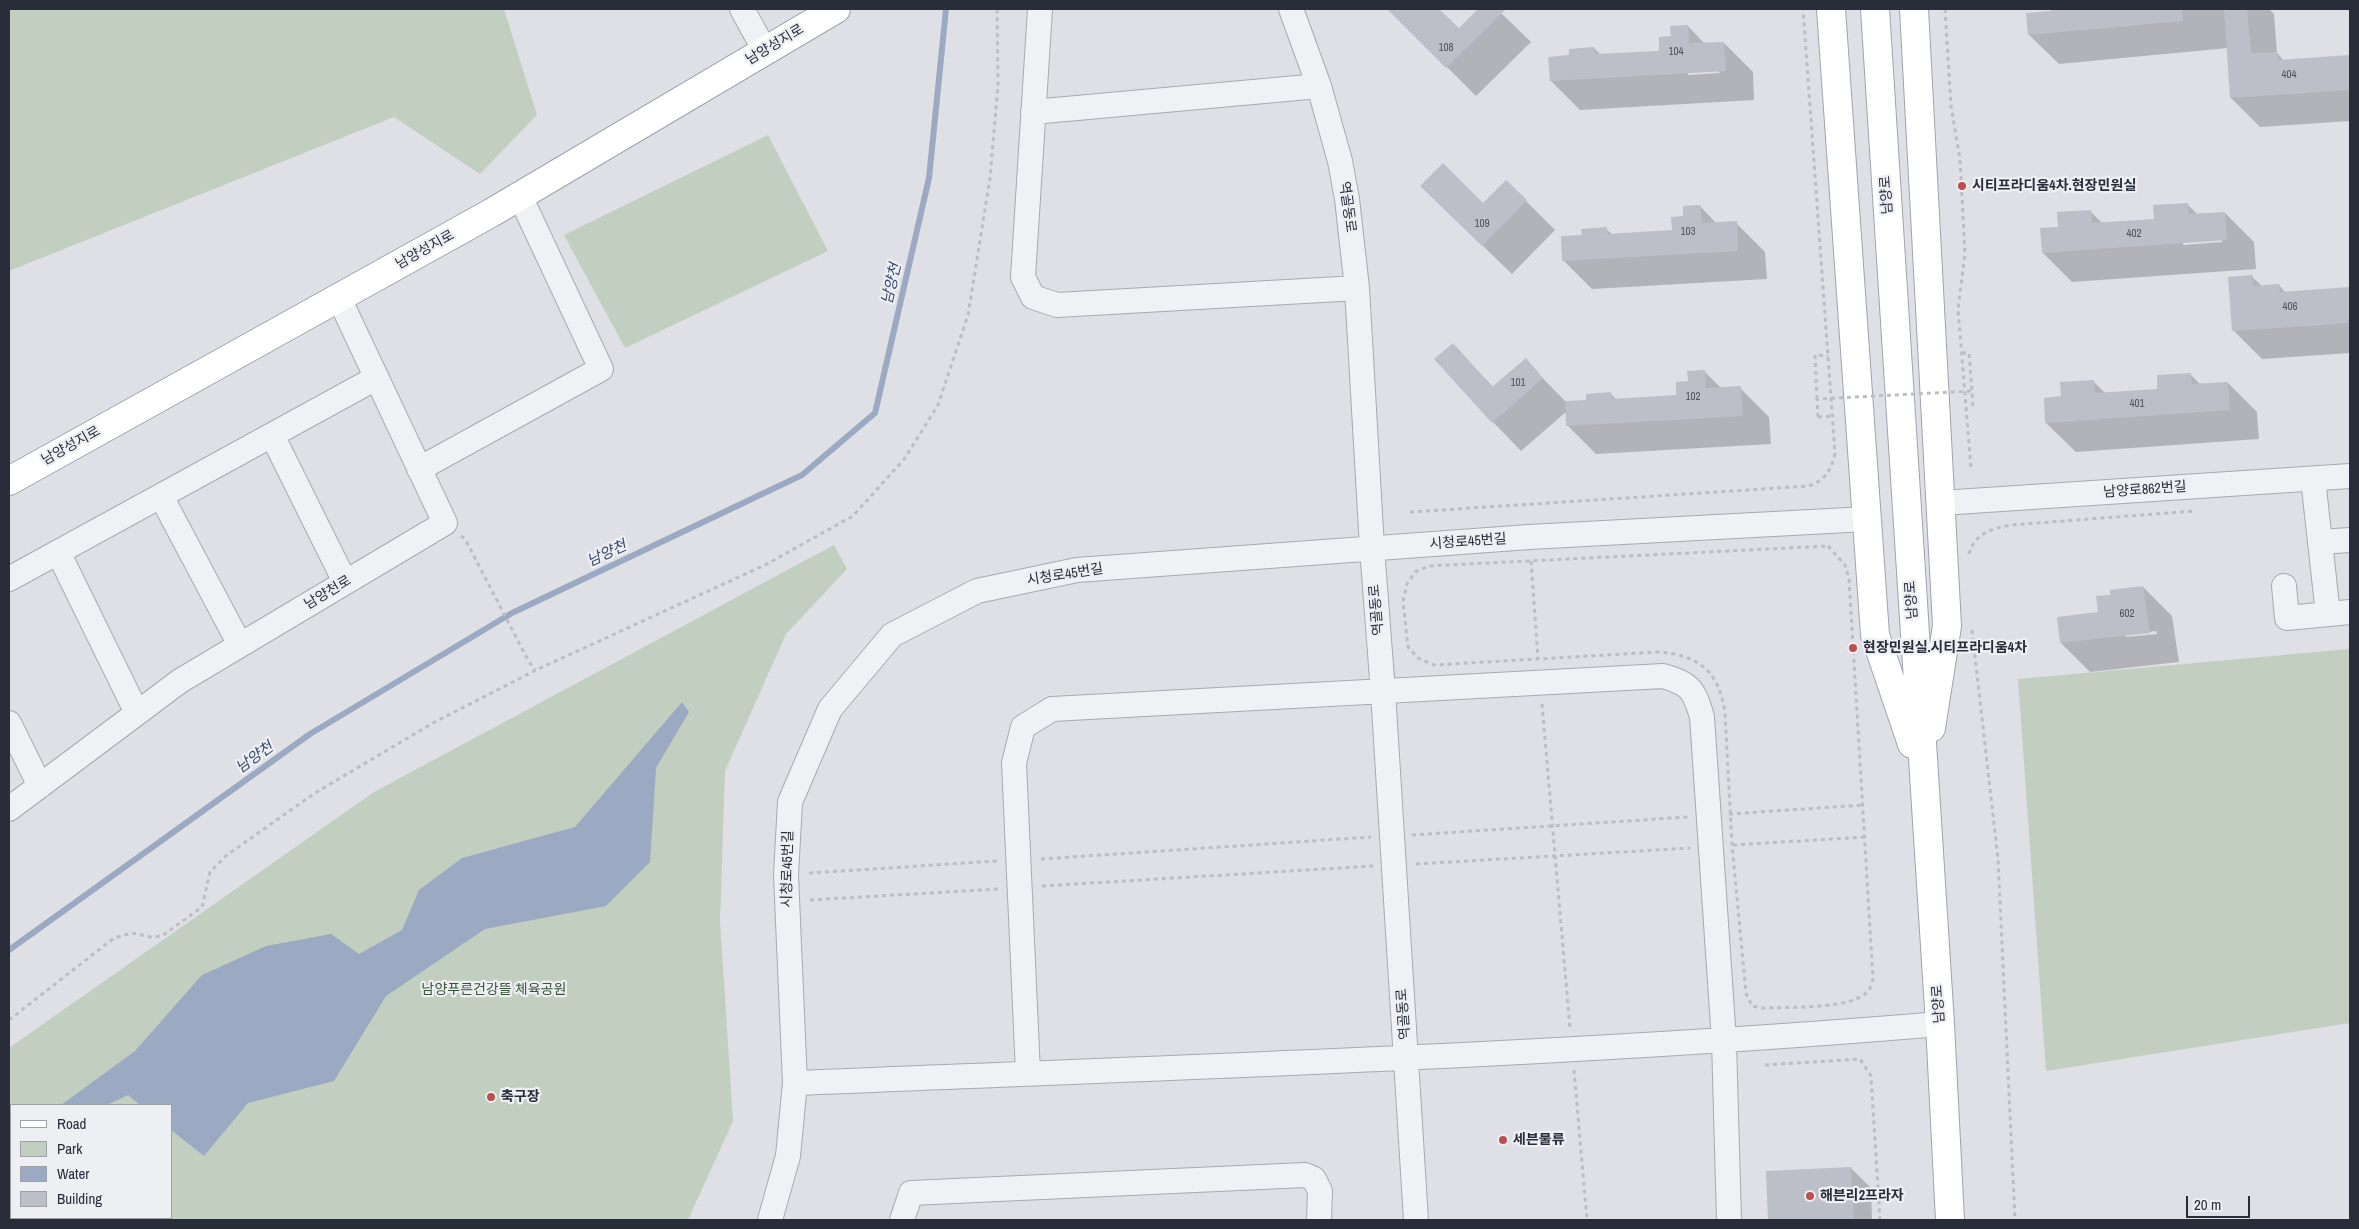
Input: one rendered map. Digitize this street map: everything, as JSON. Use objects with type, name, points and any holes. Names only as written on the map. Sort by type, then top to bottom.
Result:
[{"type":"main road","name":"남양성지로","points":[[9,481],[520,196],[836,9]]},
{"type":"main road","points":[[1831,9],[1874,635],[1923,778]]},
{"type":"main road","name":"남양로","points":[[1875,9],[1940,1024],[1950,1220]]},
{"type":"main road","points":[[1914,9],[1947,626],[1923,778]]},
{"type":"street","points":[[742,9],[765,50]]},
{"type":"street","points":[[1040,9],[1023,277],[1033,297],[1057,305],[1357,288]]},
{"type":"street","name":"역골동로","points":[[1291,9],[1319,86],[1340,161],[1357,288],[1416,1220]]},
{"type":"street","points":[[1034,112],[1319,86]]},
{"type":"street","points":[[419,469],[600,369],[520,196]]},
{"type":"street","name":"남양천로","points":[[9,809],[180,681],[444,523],[339,298]]},
{"type":"street","points":[[9,579],[376,378]]},
{"type":"street","points":[[272,435],[345,582]]},
{"type":"street","name":"남양로862번길","points":[[1941,503],[2350,476]]},
{"type":"street","points":[[2284,586],[2288,618],[2339,613],[2320,542],[2313,479]]},
{"type":"street","points":[[161,496],[240,645]]},
{"type":"street","name":"시청로45번길","points":[[770,1220],[788,1156],[795,1083],[786,875],[790,802],[830,709],[892,635],[977,591],[1077,570],[1530,537],[1867,519]]},
{"type":"street","points":[[2320,542],[2350,540]]},
{"type":"street","points":[[58,552],[137,714]]},
{"type":"street","points":[[1028,1073],[1014,763],[1023,727],[1052,708],[1663,676],[1684,682],[1697,701],[1702,717],[1724,1041],[1729,1220]]},
{"type":"street","points":[[9,723],[40,786]]},
{"type":"street","points":[[795,1083],[1572,1049],[1724,1041],[1940,1024]]},
{"type":"street","points":[[902,1220],[911,1193],[1305,1175],[1314,1179],[1320,1191],[1319,1220]]},
{"type":"path","points":[[9,1020],[114,938],[132,933],[151,937],[162,936],[202,907],[210,872],[227,855],[315,793],[433,723],[536,670],[765,565],[854,516],[905,458],[938,405],[968,315],[990,178],[998,85],[997,9]]},
{"type":"path","points":[[1410,512],[1809,486],[1821,481],[1831,468],[1835,454],[1802,9]]},
{"type":"path","points":[[1945,9],[1951,106],[1960,159],[1965,254],[1958,309],[1971,468]]},
{"type":"path","points":[[1962,353],[1969,353],[1972,391],[1973,408],[1966,409]]},
{"type":"path","points":[[1828,356],[1815,356],[1818,417],[1832,416]]},
{"type":"path","points":[[1818,399],[1972,391]]},
{"type":"path","points":[[1968,558],[1976,540],[1987,530],[2011,525],[2195,511]]},
{"type":"path","points":[[465,538],[528,660],[536,670]]},
{"type":"path","points":[[1531,561],[1587,1220]]},
{"type":"path","points":[[1972,621],[1998,859],[2014,1220]]},
{"type":"path","points":[[786,875],[1863,805]]},
{"type":"path","points":[[787,902],[1865,838]]},
{"type":"path","points":[[1765,1065],[1860,1059],[1871,1076],[1880,1220]]},
{"type":"green space","points":[[9,9],[504,9],[537,115],[480,174],[394,117],[9,271]]},
{"type":"green space","points":[[768,135],[828,251],[625,348],[564,235]]},
{"type":"green space","name":"남양푸른건강뜰 체육공원","points":[[834,545],[847,569],[786,634],[725,771],[720,921],[733,1121],[688,1220],[16,1220],[172,1219],[172,1104],[10,1104],[10,1208],[9,1048],[374,792]]},
{"type":"green space","points":[[2350,649],[2350,1023],[2046,1071],[2018,679]]},
{"type":"water","points":[[682,702],[689,712],[656,768],[650,862],[606,906],[485,929],[386,996],[334,1081],[248,1103],[204,1156],[172,1131],[172,1104],[139,1104],[128,1095],[109,1104],[62,1104],[135,1051],[202,975],[266,946],[331,934],[359,954],[402,930],[419,890],[462,858],[575,827]]},
{"type":"building","points":[[1387,9],[1439,9],[1459,28],[1478,9],[1506,9],[1446,68]]},
{"type":"building","points":[[2051,9],[2182,9],[2183,21],[2028,35],[2026,13],[2051,11]]},
{"type":"building","points":[[2224,9],[2247,9],[2251,53],[2277,52],[2278,60],[2350,55],[2350,90],[2230,98]]},
{"type":"building","points":[[1688,25],[1689,43],[1724,42],[1726,71],[1550,81],[1548,57],[1569,55],[1569,49],[1594,47],[1595,54],[1659,51],[1659,37],[1671,36],[1670,26]]},
{"type":"building","points":[[1443,163],[1483,203],[1506,180],[1527,200],[1482,246],[1420,186]]},
{"type":"building","points":[[2188,203],[2189,214],[2225,212],[2227,240],[2042,253],[2040,228],[2058,227],[2057,212],[2091,210],[2092,223],[2154,219],[2153,205]]},
{"type":"building","points":[[1700,205],[1702,223],[1737,221],[1738,251],[1562,261],[1561,236],[1582,235],[1581,229],[1607,227],[1607,234],[1672,230],[1671,217],[1683,216],[1683,206]]},
{"type":"building","points":[[2253,275],[2253,286],[2279,284],[2280,292],[2350,287],[2350,323],[2232,331],[2228,277]]},
{"type":"building","points":[[1453,343],[1492,387],[1526,358],[1543,378],[1492,423],[1434,359]]},
{"type":"building","points":[[1705,370],[1706,388],[1741,386],[1743,416],[1566,426],[1565,401],[1586,400],[1586,394],[1611,392],[1612,399],[1676,395],[1676,382],[1688,381],[1687,371]]},
{"type":"building","points":[[2191,373],[2192,384],[2228,382],[2230,410],[2045,423],[2044,398],[2061,396],[2060,382],[2094,380],[2095,393],[2157,389],[2157,375]]},
{"type":"building","points":[[2143,586],[2150,633],[2060,643],[2057,617],[2098,612],[2096,596],[2110,595],[2110,590]]},
{"type":"building","name":"해븐리2프라자","points":[[1851,1167],[1854,1220],[1768,1220],[1766,1171]]},
{"type":"waterway","name":"남양천","points":[[9,950],[310,734],[512,613],[802,475],[875,413],[929,178],[946,9]]},
{"type":"place","name":"시티프라디움4차.현장민원실","points":[[1962,186]]},
{"type":"place","name":"현장민원실.시티프라디움4차","points":[[1853,648]]},
{"type":"place","name":"축구장","points":[[491,1097]]},
{"type":"place","name":"세븐물류","points":[[1503,1140]]},
{"type":"place","name":"해븐리2프라자","points":[[1810,1196]]}]
